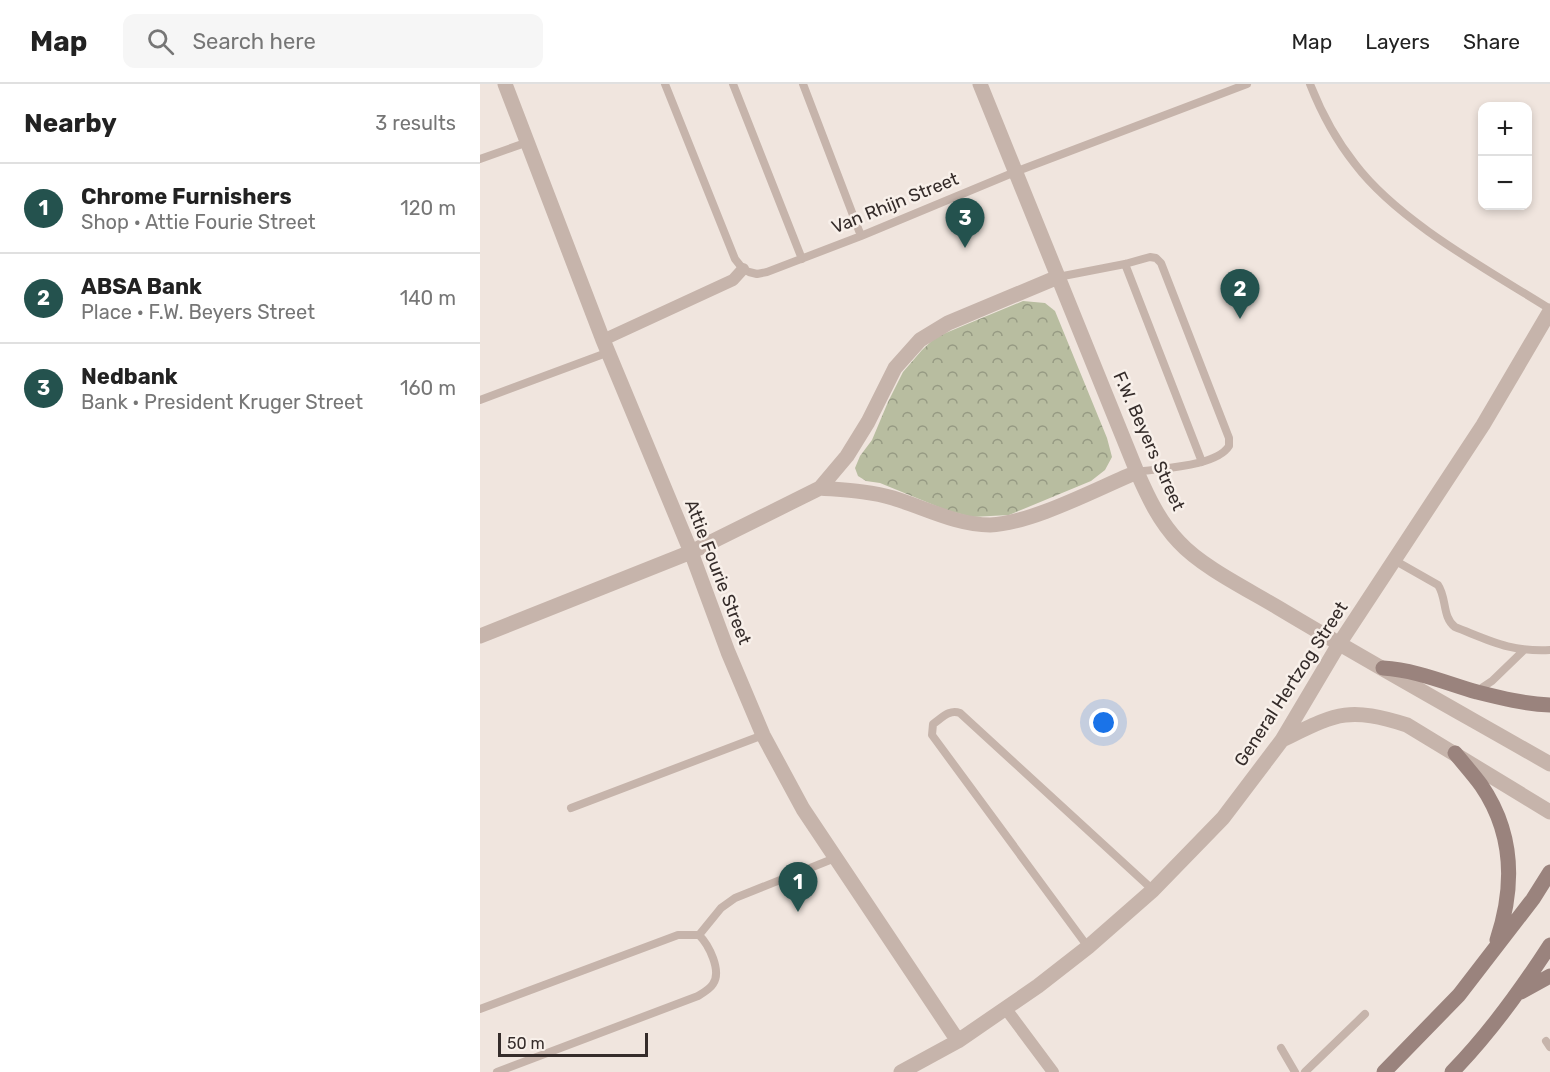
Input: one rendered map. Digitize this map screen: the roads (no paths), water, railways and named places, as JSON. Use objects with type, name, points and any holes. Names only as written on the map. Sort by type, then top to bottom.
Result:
[{"type":"main road","points":[[1383,668],[1403,669],[1477,692],[1529,704],[1550,705]]},
{"type":"main road","points":[[1455,753],[1481,785],[1491,803],[1502,828],[1509,855],[1508,891],[1504,919],[1493,951]]},
{"type":"main road","points":[[1384,1072],[1459,995],[1550,872]]},
{"type":"main road","points":[[1452,1072],[1471,1053],[1519,993],[1550,945]]},
{"type":"main road","points":[[1519,993],[1550,976]]},
{"type":"street","name":"Attie Fourie Street","points":[[505,84],[606,346],[763,735],[803,809],[958,1041]]},
{"type":"street","name":"F.W. Beyers Street","points":[[980,84],[1137,472],[1162,522],[1180,543],[1204,562],[1339,644],[1550,764]]},
{"type":"street","points":[[606,346],[734,280],[743,269]]},
{"type":"street","points":[[480,636],[691,552],[820,488],[847,456],[868,422],[895,368],[920,340],[948,323],[1058,277]]},
{"type":"street","name":"General Hertzog Street","points":[[901,1072],[958,1041],[1006,1009],[1088,947],[1153,890],[1223,818],[1282,740],[1339,644],[1483,425],[1550,310]]},
{"type":"street","points":[[820,488],[891,498],[937,514],[970,523],[990,525],[1034,516],[1137,472]]},
{"type":"street","points":[[1282,740],[1319,721],[1341,714],[1380,716],[1407,725],[1550,812]]},
{"type":"street","points":[[1006,1009],[1053,1072]]},
{"type":"lane","points":[[665,84],[735,259],[743,269]]},
{"type":"lane","points":[[733,84],[802,259]]},
{"type":"lane","points":[[803,84],[861,236]]},
{"type":"lane","name":"Van Rhijn Street","points":[[743,269],[757,274],[802,259],[1015,172],[1247,84]]},
{"type":"lane","points":[[1310,84],[1326,120],[1349,156],[1381,192],[1446,243],[1550,310]]},
{"type":"lane","points":[[480,159],[528,142]]},
{"type":"lane","points":[[1058,277],[1125,264],[1150,256],[1161,263],[1228,438],[1229,446],[1220,456],[1202,462],[1137,472]]},
{"type":"lane","points":[[1125,264],[1202,462]]},
{"type":"lane","points":[[480,400],[606,346]]},
{"type":"lane","points":[[1394,560],[1438,585],[1442,591],[1450,623],[1455,627],[1507,648],[1523,651],[1550,650]]},
{"type":"lane","points":[[1477,692],[1523,651]]},
{"type":"lane","points":[[1088,947],[932,735],[933,724],[954,711],[960,713],[1153,890]]},
{"type":"lane","points":[[571,808],[763,735]]},
{"type":"lane","points":[[699,935],[721,908],[735,898],[835,858]]},
{"type":"lane","points":[[480,1009],[678,934],[699,935],[711,952],[716,977],[713,985],[698,996],[497,1072]]},
{"type":"lane","points":[[1305,1072],[1365,1014]]},
{"type":"lane","points":[[1281,1048],[1295,1072]]},
{"type":"place","name":"Nedbank","points":[[965,248]]},
{"type":"place","name":"ABSA Bank","points":[[1240,319]]},
{"type":"place","name":"Chrome Furnishers","points":[[798,912]]}]
